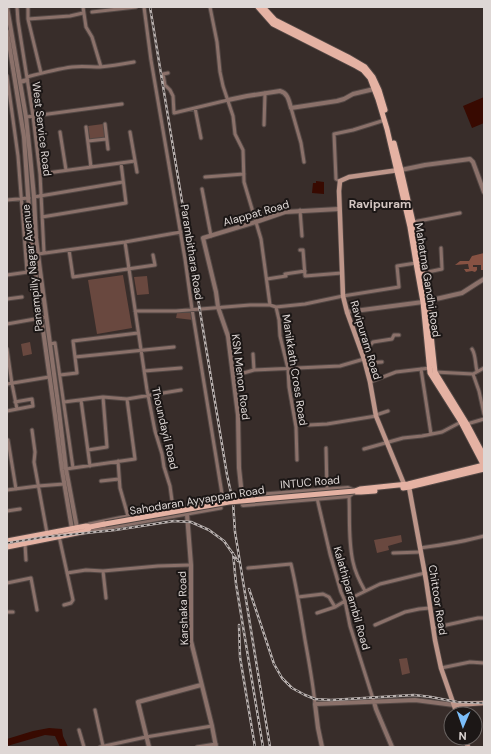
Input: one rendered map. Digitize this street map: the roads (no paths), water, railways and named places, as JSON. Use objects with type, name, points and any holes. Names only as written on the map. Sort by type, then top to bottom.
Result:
[{"type":"main road","name":"Mahatma Gandhi Road","points":[[258,7],[274,24],[364,69],[370,78],[385,120],[413,222],[423,273],[430,373],[461,422],[484,466]]},
{"type":"main road","name":"Mahatma Gandhi Road","points":[[263,7],[275,20],[348,57],[373,77],[379,90],[399,170],[416,263],[425,301],[435,372],[467,424],[484,456]]},
{"type":"main road","points":[[340,181],[349,177],[399,170]]},
{"type":"main road","name":"Ravipuram Road","points":[[340,181],[343,296],[347,312],[365,361],[376,415],[386,442],[406,486]]},
{"type":"main road","name":"Sahodaran Ayyappan Road","points":[[7,541],[47,533],[88,528],[229,502],[361,492],[406,486],[484,466]]},
{"type":"main road","name":"Chittoor Road","points":[[406,486],[425,573],[433,628],[441,668],[454,705]]},
{"type":"main road","name":"Sahodaran Ayyappan Road","points":[[7,547],[59,536],[73,530],[88,528]]},
{"type":"main road","points":[[27,537],[27,543]]},
{"type":"main road","points":[[454,705],[484,703]]},
{"type":"street","name":"Panampilly Nagar Avenue","points":[[7,7],[8,30],[24,137],[31,238],[36,254]]},
{"type":"street","name":"West Service Road","points":[[17,7],[40,174],[44,253]]},
{"type":"street","points":[[28,7],[28,19],[42,73]]},
{"type":"street","points":[[83,7],[86,27],[92,37],[101,67]]},
{"type":"street","points":[[92,12],[136,7]]},
{"type":"street","name":"Parambithara Road","points":[[144,7],[152,67],[185,259],[223,500],[219,501]]},
{"type":"street","points":[[210,7],[217,42],[223,86],[233,116],[235,134],[243,150],[244,182],[261,239],[270,305]]},
{"type":"street","points":[[28,19],[70,16],[83,13]]},
{"type":"street","name":"Panampilly Nagar Avenue","points":[[8,30],[20,82],[26,117],[34,197],[36,254],[52,376],[58,403],[64,469]]},
{"type":"street","points":[[20,82],[42,73],[72,67],[115,66],[134,62]]},
{"type":"street","points":[[168,73],[163,74],[165,85],[173,96],[174,114],[246,96],[280,91],[284,92],[287,95],[292,108],[304,162]]},
{"type":"street","points":[[7,76],[18,156],[28,272]]},
{"type":"street","points":[[292,108],[337,101],[353,94],[374,89]]},
{"type":"street","points":[[264,125],[265,93]]},
{"type":"street","points":[[26,117],[122,104]]},
{"type":"street","points":[[195,108],[201,138]]},
{"type":"street","points":[[340,181],[336,179],[334,134],[385,120]]},
{"type":"street","points":[[104,124],[108,150]]},
{"type":"street","points":[[86,127],[91,167]]},
{"type":"street","points":[[60,132],[66,170]]},
{"type":"street","points":[[130,132],[138,172]]},
{"type":"street","points":[[88,142],[106,139]]},
{"type":"street","points":[[399,170],[470,159],[473,162],[484,192]]},
{"type":"street","points":[[40,174],[135,161]]},
{"type":"street","points":[[42,217],[126,203],[121,163]]},
{"type":"street","points":[[205,177],[244,174]]},
{"type":"street","points":[[7,200],[29,198],[124,182]]},
{"type":"street","points":[[202,189],[211,236]]},
{"type":"street","name":"Alappat Road","points":[[202,238],[285,212],[340,209]]},
{"type":"street","points":[[300,210],[302,236]]},
{"type":"street","points":[[413,222],[460,213]]},
{"type":"street","points":[[36,254],[125,242],[180,232]]},
{"type":"street","name":"KSN Menon Road","points":[[202,238],[216,292],[218,307],[228,336],[238,415],[239,468],[243,505],[317,498]]},
{"type":"street","name":"Thoundayil Road","points":[[125,242],[148,395],[155,432],[170,486],[173,508]]},
{"type":"street","points":[[423,273],[442,269],[442,248]]},
{"type":"street","points":[[69,250],[73,277],[154,265],[153,255]]},
{"type":"street","points":[[302,250],[305,276],[342,273]]},
{"type":"street","points":[[135,311],[176,311],[250,305],[270,305],[276,307],[305,304],[399,287],[397,266],[416,263]]},
{"type":"street","points":[[7,275],[38,271]]},
{"type":"street","points":[[267,280],[286,276],[285,274],[304,271]]},
{"type":"street","points":[[347,312],[425,301],[462,293],[484,279]]},
{"type":"street","points":[[7,299],[22,297]]},
{"type":"street","name":"Manikkath Cross Road","points":[[276,307],[280,336],[288,369],[296,428],[297,460]]},
{"type":"street","name":"Panampilly Nagar Avenue","points":[[44,317],[50,344],[53,404],[73,530]]},
{"type":"street","points":[[7,324],[44,317]]},
{"type":"street","points":[[7,384],[77,373],[73,341],[138,333]]},
{"type":"street","points":[[360,350],[368,348],[373,342],[392,338],[394,335],[399,335]]},
{"type":"street","points":[[50,344],[55,343],[73,468]]},
{"type":"street","points":[[75,357],[174,347]]},
{"type":"street","points":[[7,349],[17,409]]},
{"type":"street","points":[[472,349],[474,351],[475,364],[478,371]]},
{"type":"street","points":[[253,354],[254,370]]},
{"type":"street","points":[[233,376],[254,370],[340,366],[365,361],[382,362]]},
{"type":"street","points":[[144,371],[181,368]]},
{"type":"street","points":[[370,382],[396,372],[430,368]]},
{"type":"street","points":[[435,372],[473,374],[484,368]]},
{"type":"street","points":[[421,369],[431,434]]},
{"type":"street","points":[[473,374],[479,391],[484,414]]},
{"type":"street","points":[[53,404],[103,397],[127,399],[181,390]]},
{"type":"street","points":[[88,450],[107,447],[103,397]]},
{"type":"street","points":[[7,411],[34,406],[32,399],[15,402]]},
{"type":"street","points":[[64,469],[135,459],[127,399]]},
{"type":"street","points":[[81,400],[90,466]]},
{"type":"street","points":[[309,425],[327,424],[376,415],[388,411]]},
{"type":"street","points":[[467,424],[484,419]]},
{"type":"street","points":[[364,449],[403,438],[442,432],[461,422]]},
{"type":"street","points":[[32,430],[35,452],[34,462],[47,533]]},
{"type":"street","points":[[7,440],[16,489]]},
{"type":"street","points":[[326,448],[327,490]]},
{"type":"street","points":[[118,462],[120,488],[128,516]]},
{"type":"street","points":[[7,465],[12,464]]},
{"type":"street","points":[[101,481],[119,479]]},
{"type":"street","points":[[7,490],[66,484]]},
{"type":"street","name":"INTUC Road","points":[[243,496],[348,488],[354,492]]},
{"type":"street","points":[[317,498],[349,496],[354,492]]},
{"type":"street","points":[[349,496],[350,539],[353,562],[365,591]]},
{"type":"street","name":"Kalathiparambil Road","points":[[317,498],[330,554],[345,601],[354,639],[374,702]]},
{"type":"street","points":[[219,501],[221,508],[92,531],[88,528],[89,524],[173,508],[219,501]]},
{"type":"street","points":[[7,511],[20,509]]},
{"type":"street","name":"Karshaka Road","points":[[188,514],[191,564],[191,641],[216,745]]},
{"type":"street","points":[[59,536],[73,600],[71,603],[64,605]]},
{"type":"street","points":[[393,553],[420,550],[484,536]]},
{"type":"street","points":[[26,560],[27,543]]},
{"type":"street","points":[[67,574],[86,570],[103,571],[191,564]]},
{"type":"street","points":[[248,568],[291,564],[313,679],[318,728],[322,747]]},
{"type":"street","points":[[103,571],[106,598]]},
{"type":"street","points":[[317,613],[335,607],[380,584],[425,573]]},
{"type":"street","points":[[7,583],[31,578],[37,610]]},
{"type":"street","points":[[298,597],[323,594],[329,597],[335,607]]},
{"type":"street","points":[[375,625],[405,612],[430,608]]},
{"type":"street","points":[[7,612],[13,612]]},
{"type":"street","points":[[433,628],[484,618]]},
{"type":"street","points":[[441,668],[470,662],[484,662]]},
{"type":"street","points":[[149,747],[138,702],[201,685]]},
{"type":"street","points":[[315,704],[415,700],[454,705]]},
{"type":"street","points":[[374,702],[392,747]]},
{"type":"street","points":[[95,710],[102,747],[146,737],[212,726]]},
{"type":"street","points":[[78,730],[84,747]]},
{"type":"street","points":[[197,747],[216,745]]},
{"type":"railway","points":[[150,7],[227,475],[233,502],[235,532],[270,747]]},
{"type":"railway","points":[[7,543],[45,537],[115,530],[174,521],[191,522],[209,530],[224,541],[238,561]]},
{"type":"railway","points":[[233,553],[236,584],[263,747]]},
{"type":"railway","points":[[249,589],[274,664],[282,678],[292,688],[305,695],[315,699],[331,700],[414,695],[457,702],[484,703]]},
{"type":"railway","points":[[239,625],[240,657],[255,747]]},
{"type":"district","name":"Ravipuram","points":[[380,204]]}]
